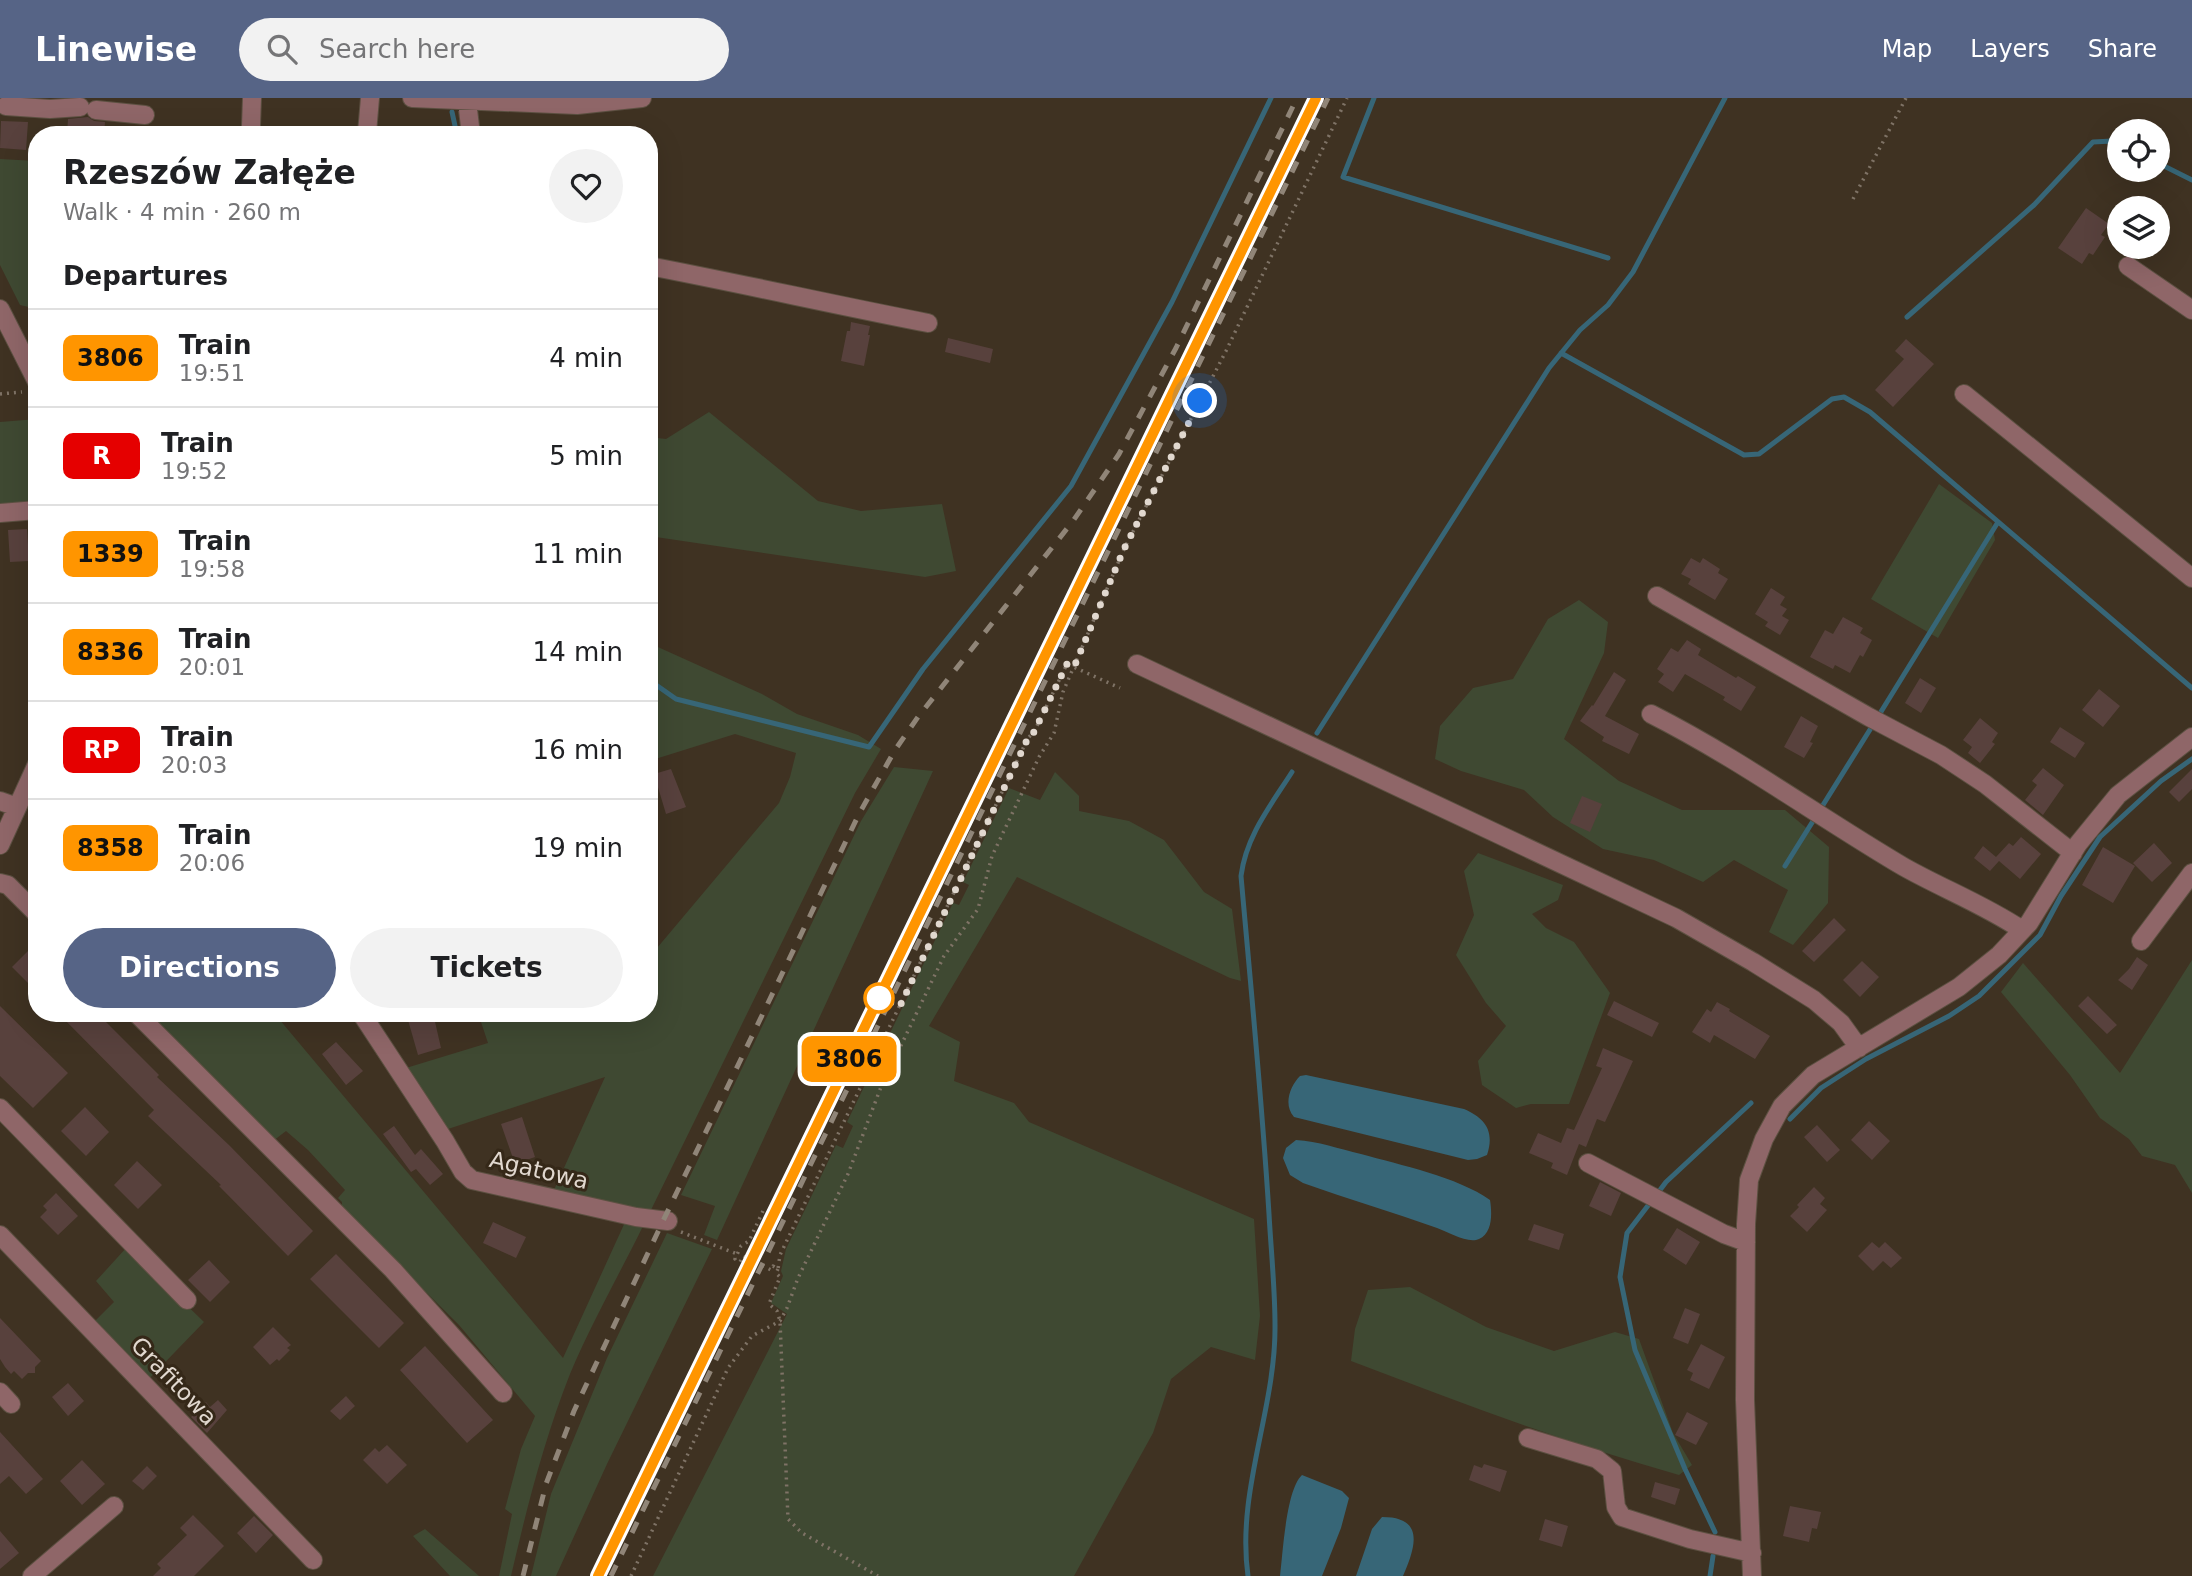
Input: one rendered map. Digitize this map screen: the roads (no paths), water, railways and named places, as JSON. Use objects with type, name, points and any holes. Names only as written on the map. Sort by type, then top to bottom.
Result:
[{"type":"street","points":[[251,126],[252,98]]},
{"type":"street","points":[[367,126],[369,98]]},
{"type":"street","points":[[412,98],[578,105],[642,98]]},
{"type":"street","points":[[467,101],[470,126]]},
{"type":"street","points":[[6,106],[50,109],[88,107],[145,115]]},
{"type":"street","points":[[2128,266],[2192,310]]},
{"type":"street","points":[[658,268],[929,323]]},
{"type":"street","points":[[0,309],[28,364]]},
{"type":"street","points":[[1964,394],[2192,578]]},
{"type":"street","points":[[0,513],[28,511]]},
{"type":"street","points":[[1657,596],[1941,755],[1985,784],[2073,853]]},
{"type":"street","points":[[1137,664],[1676,918],[1814,1000],[1841,1023],[1859,1048]]},
{"type":"street","points":[[1651,714],[1700,739],[1905,867],[2022,930]]},
{"type":"street","points":[[1752,1576],[1745,1400],[1746,1242],[1749,1180],[1764,1139],[1782,1106],[1813,1075],[1959,987],[1999,955],[2029,923],[2073,853],[2118,795],[2192,737]]},
{"type":"street","points":[[0,845],[28,784]]},
{"type":"street","points":[[0,801],[18,807]]},
{"type":"street","points":[[2141,941],[2192,873]]},
{"type":"street","points":[[0,883],[8,885],[28,905]]},
{"type":"street","points":[[145,1022],[393,1270],[503,1393]]},
{"type":"street","name":"Agatowa","points":[[367,1022],[463,1172],[472,1180],[636,1217],[668,1221]]},
{"type":"street","points":[[0,1108],[187,1300]]},
{"type":"street","points":[[1588,1163],[1724,1234],[1746,1242]]},
{"type":"street","name":"Grafitowa","points":[[0,1235],[313,1560]]},
{"type":"street","points":[[1528,1438],[1597,1459],[1605,1465],[1612,1471],[1616,1507],[1622,1517],[1690,1539],[1752,1552]]},
{"type":"street","points":[[32,1576],[114,1506]]},
{"type":"water","points":[[1306,1075],[1464,1109],[1483,1121],[1489,1132],[1487,1155],[1468,1160],[1294,1117],[1289,1107],[1289,1096],[1296,1080]]},
{"type":"water","points":[[1296,1140],[1411,1167],[1477,1192],[1490,1200],[1491,1216],[1487,1232],[1479,1239],[1464,1239],[1303,1183],[1290,1175],[1283,1158],[1286,1148]]},
{"type":"water","points":[[1302,1475],[1342,1491],[1349,1498],[1341,1528],[1322,1576],[1280,1576],[1289,1507],[1292,1494]]},
{"type":"water","points":[[1382,1517],[1406,1522],[1414,1536],[1411,1555],[1403,1576],[1356,1576],[1372,1529]]},
{"type":"waterway","points":[[658,686],[676,699],[869,747],[923,669],[1071,486],[1172,302],[1271,98]]},
{"type":"waterway","points":[[1374,98],[1343,177],[1608,258]]},
{"type":"waterway","points":[[1317,733],[1549,368],[1580,330],[1608,305],[1633,272],[1725,98]]},
{"type":"waterway","points":[[452,112],[455,126]]},
{"type":"waterway","points":[[1907,317],[2034,205],[2093,142],[2107,141]]},
{"type":"waterway","points":[[2170,169],[2192,180]]},
{"type":"waterway","points":[[1561,353],[1744,455],[1759,454],[1832,399],[1844,397],[1870,412],[2192,688]]},
{"type":"waterway","points":[[1879,715],[1998,522]]},
{"type":"waterway","points":[[1785,866],[1871,728]]},
{"type":"waterway","points":[[1790,1119],[1821,1088],[1866,1059],[1949,1016],[1979,996],[2040,935],[2061,896],[2100,837],[2161,781],[2192,759]]},
{"type":"waterway","points":[[1248,1576],[1247,1513],[1270,1388],[1275,1325],[1263,1129],[1241,876],[1254,834],[1292,772]]},
{"type":"waterway","points":[[1657,1194],[1666,1182],[1751,1103]]},
{"type":"waterway","points":[[1650,1203],[1627,1233],[1620,1277],[1635,1350],[1685,1469],[1715,1532]]},
{"type":"waterway","points":[[1710,1576],[1713,1556]]},
{"type":"railway","points":[[523,1576],[546,1484],[574,1411],[859,814],[895,750],[918,717],[1073,521],[1119,454],[1176,348],[1297,98]]},
{"type":"railway","points":[[598,1576],[1316,98]]},
{"type":"railway","points":[[611,1576],[1328,98]]},
{"type":"train","name":"3806","points":[[598,1576],[1316,98]]}]
